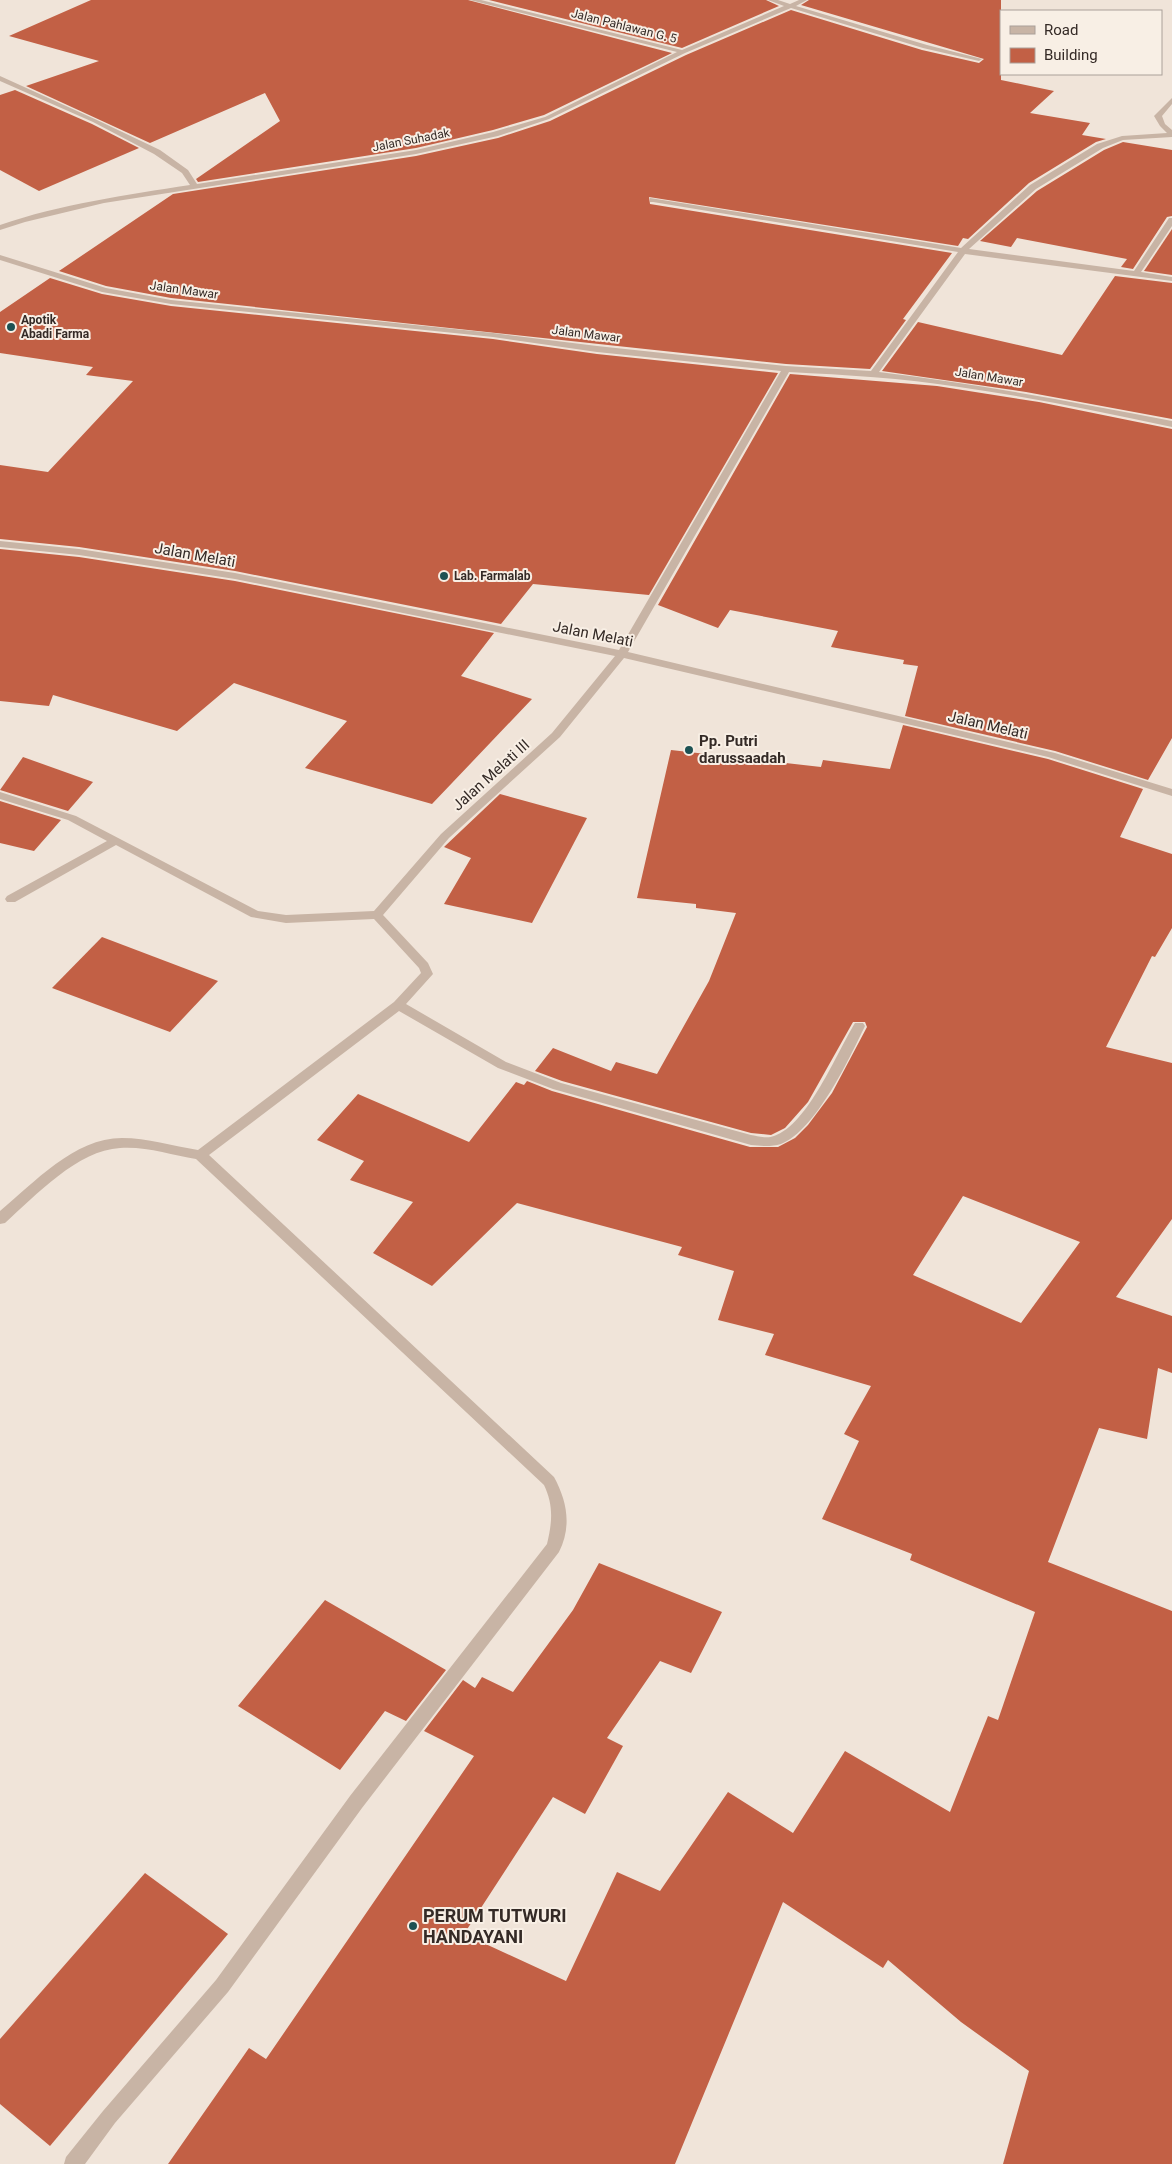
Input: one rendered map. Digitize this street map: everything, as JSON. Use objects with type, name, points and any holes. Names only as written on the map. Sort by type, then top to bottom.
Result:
[{"type":"street","name":"Jalan Pahlawan G. 5","points":[[473,0],[683,52]]},
{"type":"street","points":[[771,0],[924,47],[979,59]]},
{"type":"street","name":"Jalan Suhadak","points":[[0,228],[23,220],[104,201],[416,152],[496,134],[547,118],[683,52],[804,0]]},
{"type":"street","points":[[0,78],[95,121],[157,152],[185,172],[195,187]]},
{"type":"street","points":[[1172,100],[1158,116],[1162,125],[1172,135]]},
{"type":"street","points":[[873,374],[963,251],[1033,187],[1100,146],[1122,138],[1172,135]]},
{"type":"street","points":[[654,200],[963,251],[1172,279]]},
{"type":"street","points":[[1136,274],[1172,220]]},
{"type":"street","name":"Jalan Mawar","points":[[0,257],[106,290],[171,302],[786,369],[873,374],[1032,396],[1172,424]]},
{"type":"street","name":"Jalan Melati III","points":[[377,915],[445,836],[556,735],[622,654],[786,369]]},
{"type":"street","name":"Jalan Melati","points":[[0,544],[68,549],[274,584],[557,643],[622,654],[1051,755],[1172,793]]},
{"type":"street","points":[[0,795],[72,818],[255,914],[286,919],[377,915],[424,966],[427,974],[398,1005],[200,1155]]},
{"type":"street","points":[[11,899],[117,840]]},
{"type":"street","points":[[398,1005],[502,1065],[557,1086],[751,1140],[767,1142],[780,1140],[794,1128],[812,1107],[836,1072],[859,1026]]},
{"type":"street","points":[[0,1218],[80,1154],[101,1146],[120,1143],[200,1155],[549,1481],[558,1496],[561,1517],[554,1547],[362,1794],[222,1986],[109,2117],[73,2164]]},
{"type":"building","points":[[91,0],[468,0],[672,53],[544,115],[493,130],[416,148],[198,182],[196,179],[280,121],[265,93],[150,143],[26,86],[99,61],[9,36]]},
{"type":"building","points":[[489,0],[766,0],[779,6],[682,48]]},
{"type":"building","points":[[809,0],[1001,0],[1001,80],[1054,91],[1030,113],[1090,123],[1082,135],[1106,139],[1096,142],[1029,183],[968,239],[963,238],[958,246],[649,197],[650,204],[952,253],[903,319],[906,320],[870,369],[786,364],[171,298],[106,286],[59,271],[173,194],[416,156],[498,138],[550,121],[686,55],[791,10],[922,50],[979,63],[984,59],[801,5]]},
{"type":"building","points":[[15,90],[92,124],[139,148],[39,191],[0,170],[0,95]]},
{"type":"building","points":[[1123,142],[1172,150],[1172,216],[1167,217],[1133,269],[1121,267],[1127,259],[1017,238],[1011,247],[980,241],[1037,191],[1104,150]]},
{"type":"building","points":[[1172,229],[1172,275],[1144,271]]},
{"type":"building","points":[[1115,276],[1172,283],[1172,419],[1026,392],[882,371],[918,322],[1062,355]]},
{"type":"building","points":[[50,278],[102,294],[171,306],[493,339],[597,354],[778,373],[649,595],[533,584],[501,624],[235,571],[79,547],[0,539],[0,465],[48,472],[133,381],[86,375],[93,367],[0,353],[0,312]]},
{"type":"building","points":[[790,374],[937,386],[1039,402],[1172,429],[1172,738],[1148,780],[1055,751],[905,716],[918,666],[903,664],[904,660],[831,647],[838,631],[730,610],[718,628],[658,605]]},
{"type":"building","points":[[0,549],[79,557],[235,581],[494,633],[461,676],[532,699],[432,804],[305,768],[347,721],[234,683],[177,731],[53,695],[49,706],[0,701]]},
{"type":"building","points":[[903,725],[1048,759],[1143,789],[1120,837],[1172,854],[1172,928],[1155,957],[1152,956],[1106,1047],[1172,1063],[1172,1219],[1116,1297],[1172,1316],[1172,1373],[1158,1368],[1147,1439],[1099,1428],[1048,1562],[1172,1611],[1172,2164],[1003,2164],[1029,2071],[961,2022],[888,1960],[883,1968],[783,1902],[675,2164],[168,2164],[249,2048],[266,2059],[474,1756],[424,1731],[463,1680],[475,1688],[482,1677],[513,1692],[573,1610],[599,1563],[722,1612],[691,1673],[660,1661],[607,1738],[623,1746],[585,1814],[553,1797],[464,1934],[566,1981],[617,1872],[660,1891],[728,1792],[793,1833],[845,1751],[950,1812],[988,1716],[998,1720],[1035,1612],[910,1560],[912,1554],[822,1519],[859,1441],[844,1434],[871,1386],[765,1355],[774,1334],[718,1320],[734,1271],[678,1255],[682,1247],[517,1203],[432,1286],[373,1253],[413,1202],[350,1180],[364,1161],[317,1140],[358,1094],[469,1142],[516,1082],[524,1085],[527,1081],[552,1091],[750,1147],[778,1147],[795,1138],[808,1125],[832,1093],[867,1027],[865,1022],[853,1022],[808,1102],[785,1128],[771,1135],[751,1133],[562,1081],[535,1071],[553,1048],[611,1071],[616,1062],[657,1074],[709,981],[736,913],[696,908],[696,904],[637,898],[671,750],[821,767],[823,760],[890,769]],"holes":[[[963,1196],[1080,1242],[1021,1323],[913,1275]]]},
{"type":"building","points":[[23,757],[93,782],[68,811],[0,790]]},
{"type":"building","points":[[500,794],[587,818],[532,923],[444,904],[471,858],[444,847]]},
{"type":"building","points":[[0,801],[61,820],[34,851],[0,843]]},
{"type":"building","points":[[102,937],[218,981],[170,1032],[52,988]]},
{"type":"building","points":[[325,1600],[446,1670],[406,1721],[385,1711],[340,1770],[238,1706]]},
{"type":"building","points":[[145,1873],[228,1934],[50,2146],[0,2104],[0,2039]]},
{"type":"place","name":"Apotik Abadi Farma","points":[[11,327]]},
{"type":"place","name":"Lab. Farmalab","points":[[444,576]]},
{"type":"place","name":"Pp. Putri darussaadah","points":[[689,750]]},
{"type":"place","name":"PERUM TUTWURI HANDAYANI","points":[[413,1926]]}]
